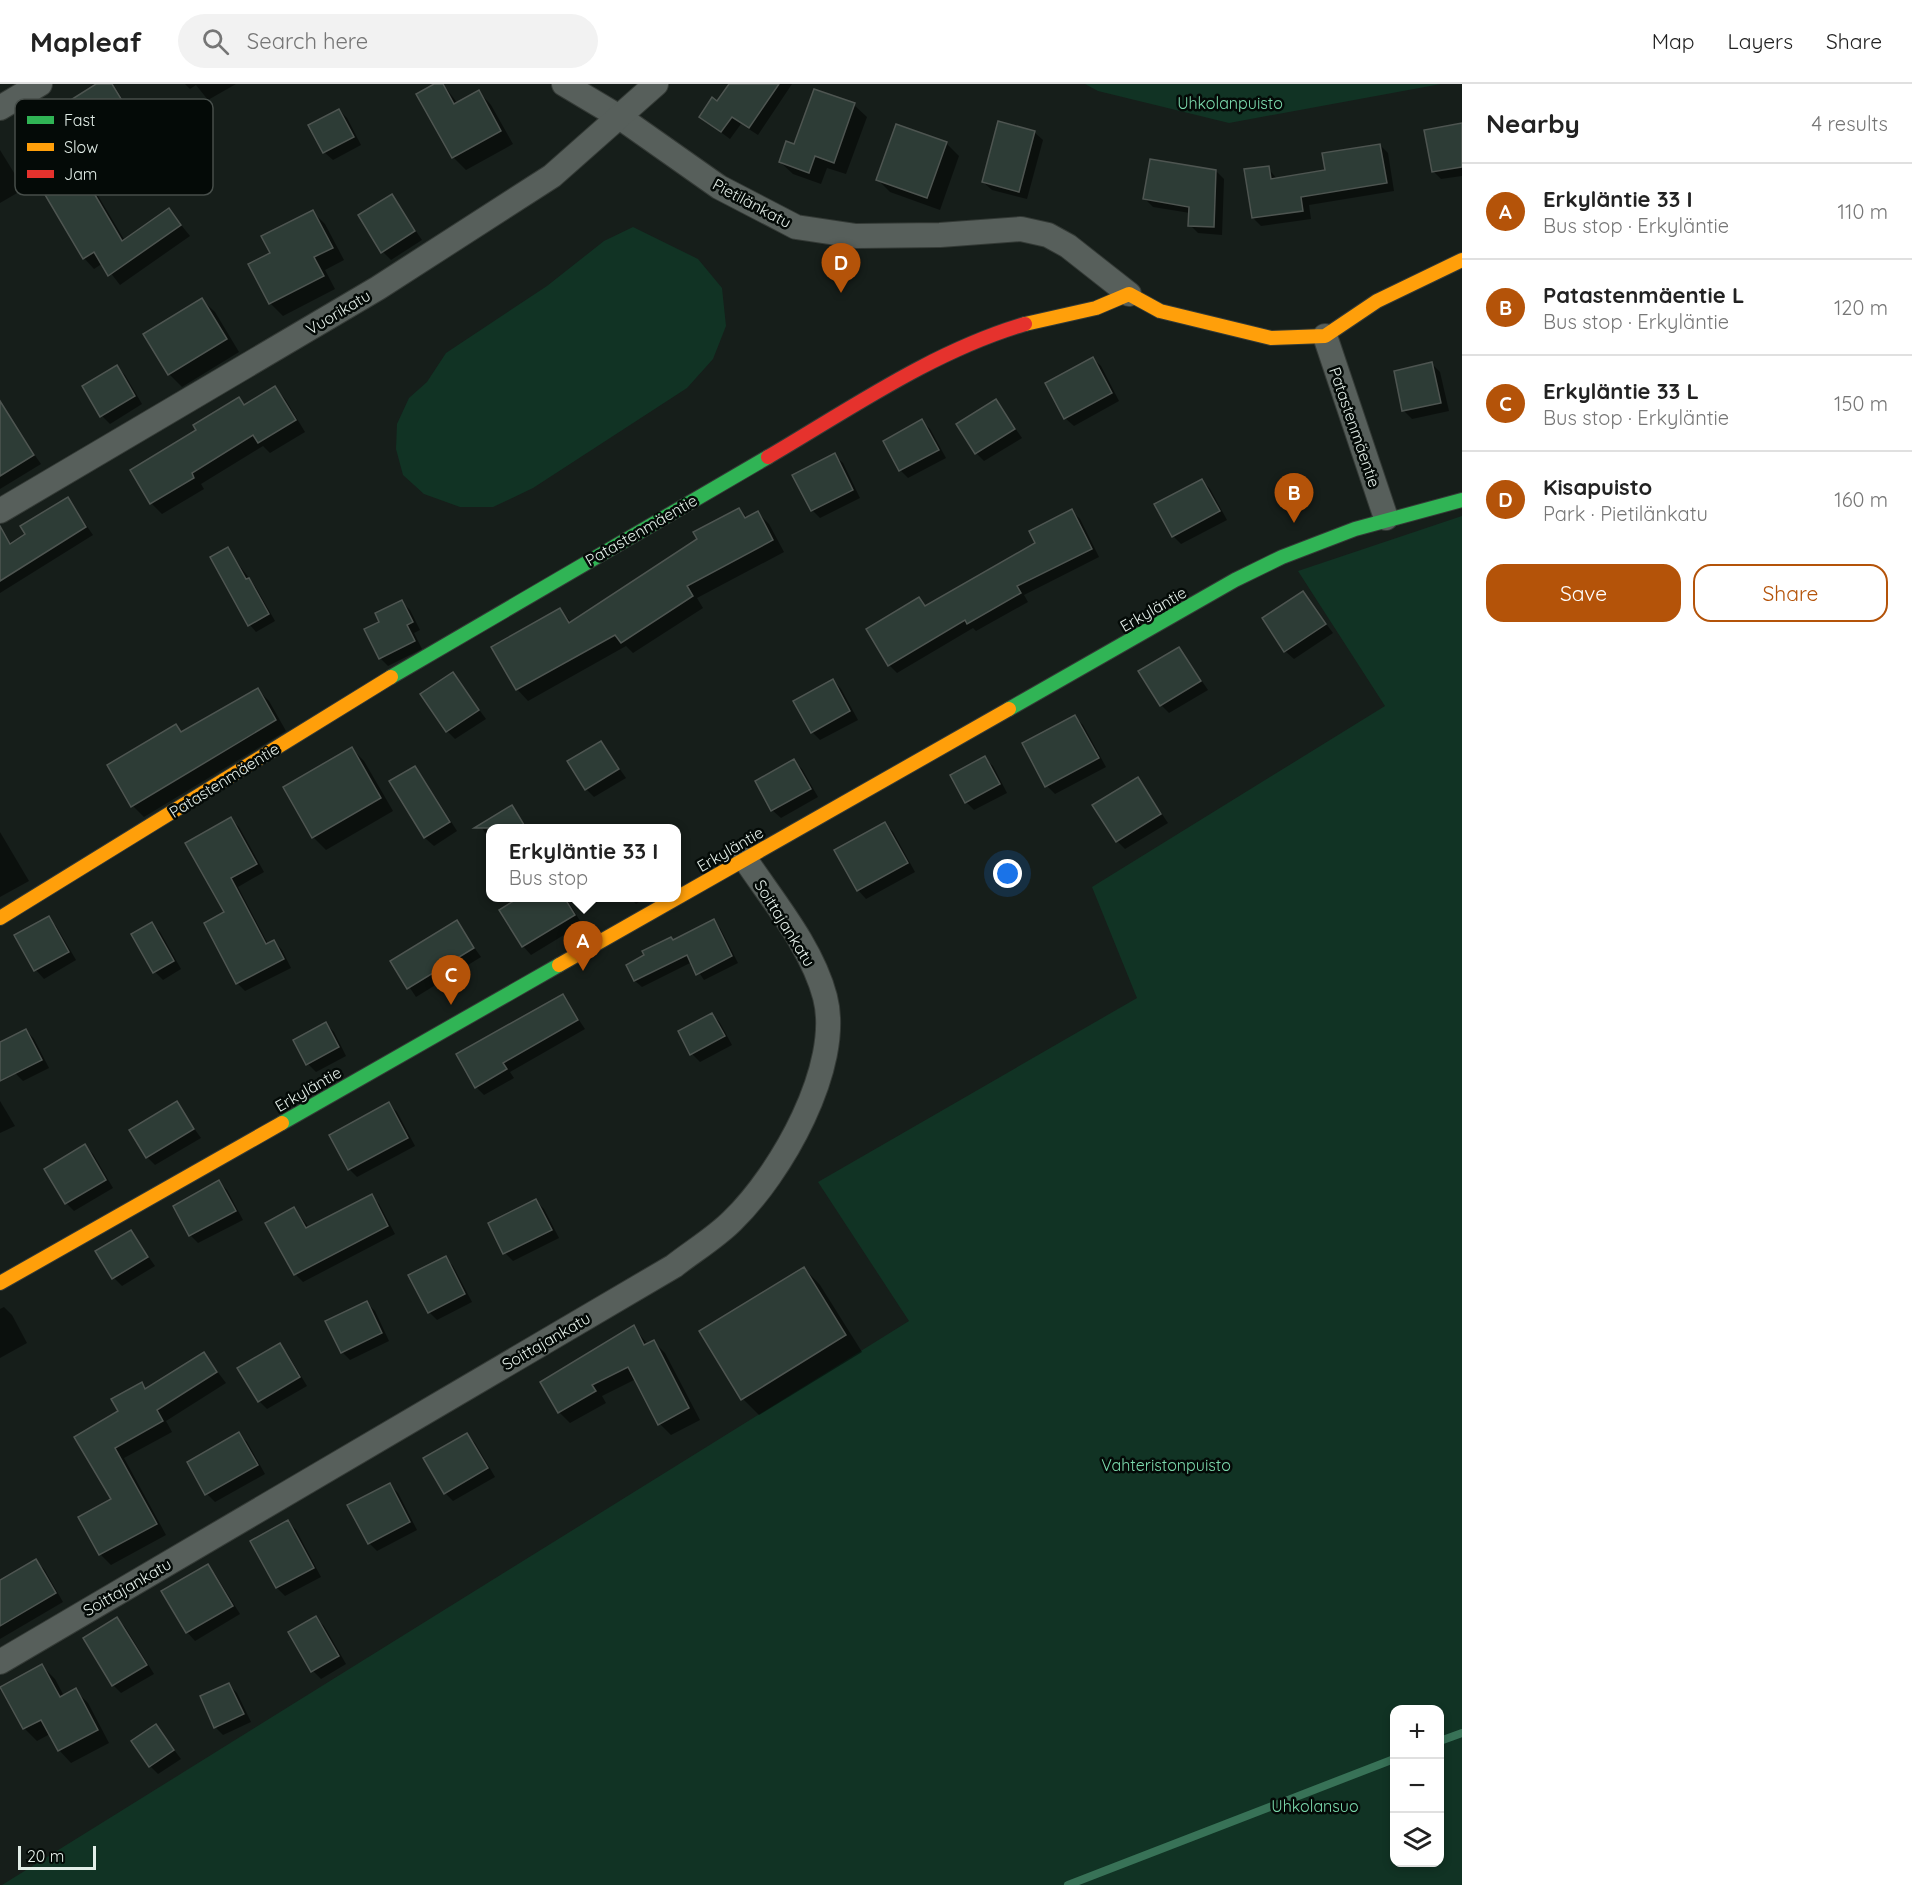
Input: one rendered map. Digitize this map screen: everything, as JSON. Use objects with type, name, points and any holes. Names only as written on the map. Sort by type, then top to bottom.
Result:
[{"type":"street","points":[[0,108],[40,84]]},
{"type":"street","name":"Pietilänkatu","points":[[564,84],[621,118],[718,188],[796,227],[856,236],[940,236],[1021,229],[1048,235],[1068,246],[1129,294]]},
{"type":"street","name":"Vuorikatu","points":[[0,511],[378,288],[552,176],[621,118],[657,84]]},
{"type":"street","points":[[1129,294],[1160,311],[1260,336],[1271,338],[1325,336],[1377,301],[1462,260]]},
{"type":"street","name":"Patastenmäentie","points":[[0,918],[449,642],[907,376],[994,333],[1037,320],[1096,308],[1129,294]]},
{"type":"street","name":"Patastenmäentie","points":[[1325,336],[1386,518]]},
{"type":"street","name":"Erkyläntie","points":[[681,896],[1235,580],[1292,553],[1386,518],[1462,500]]},
{"type":"street","name":"Soittajankatu","points":[[0,1662],[674,1266],[732,1221],[774,1174],[784,1155],[824,1065],[829,1034],[825,998],[815,969],[746,859]]},
{"type":"street","name":"Erkyläntie","points":[[0,1283],[670,902]]},
{"type":"green space","name":"Uhkolanpuisto","points":[[1085,84],[1441,84],[1229,123],[1098,91]]},
{"type":"green space","points":[[633,227],[698,259],[722,288],[726,326],[713,359],[687,388],[533,488],[493,507],[460,507],[424,494],[403,475],[396,449],[397,424],[409,398],[427,382],[446,353],[547,286],[604,241]]},
{"type":"green space","name":"Vahteristonpuisto","points":[[1462,516],[1462,1885],[2,1885],[909,1321],[818,1182],[1137,998],[1092,887],[1385,706],[1298,571]]},
{"type":"building","points":[[96,84],[112,84],[121,99],[72,99]]},
{"type":"building","points":[[434,84],[443,84],[454,104],[479,90],[501,131],[452,158],[416,94]]},
{"type":"building","points":[[729,84],[779,84],[749,128],[732,117],[721,132],[699,117],[712,97],[717,101]]},
{"type":"building","points":[[814,89],[855,103],[834,163],[815,156],[809,173],[779,162],[786,141],[794,144]]},
{"type":"building","points":[[339,109],[354,137],[323,153],[308,125]]},
{"type":"building","points":[[998,121],[1035,131],[1019,192],[982,182]]},
{"type":"building","points":[[1462,123],[1462,167],[1432,172],[1424,130]]},
{"type":"building","points":[[896,124],[947,142],[927,198],[876,180]]},
{"type":"building","points":[[1380,144],[1387,183],[1301,197],[1303,211],[1252,218],[1244,169],[1269,166],[1271,179],[1325,170],[1322,153]]},
{"type":"building","points":[[1150,159],[1216,170],[1214,227],[1188,226],[1189,207],[1143,199]]},
{"type":"building","points":[[392,194],[415,231],[381,253],[358,215]]},
{"type":"building","points":[[45,195],[95,195],[122,241],[169,208],[181,225],[108,276],[94,252],[83,259]]},
{"type":"building","points":[[313,210],[333,248],[314,257],[324,276],[269,304],[248,264],[270,253],[261,236]]},
{"type":"building","points":[[202,298],[227,339],[168,375],[143,334]]},
{"type":"building","points":[[1093,357],[1112,393],[1064,419],[1045,383]]},
{"type":"building","points":[[1432,362],[1441,403],[1402,411],[1394,371]]},
{"type":"building","points":[[117,365],[135,396],[100,417],[82,386]]},
{"type":"building","points":[[275,386],[296,420],[258,443],[253,435],[192,473],[194,478],[150,504],[130,470],[196,430],[193,425],[239,397],[244,405]]},
{"type":"building","points":[[996,399],[1015,429],[975,454],[956,424]]},
{"type":"building","points":[[0,401],[34,455],[0,476]]},
{"type":"building","points":[[922,419],[939,450],[899,471],[883,441]]},
{"type":"building","points":[[835,453],[853,490],[811,511],[792,475]]},
{"type":"building","points":[[1202,479],[1220,511],[1172,537],[1154,504]]},
{"type":"building","points":[[68,497],[86,527],[0,581],[0,526],[10,544],[25,534],[20,526]]},
{"type":"building","points":[[739,508],[745,518],[758,511],[773,540],[687,586],[693,596],[621,643],[615,635],[516,690],[491,647],[560,608],[569,623],[697,539],[693,532]]},
{"type":"building","points":[[1072,509],[1092,549],[1017,586],[1021,593],[967,624],[965,620],[888,666],[866,629],[919,597],[925,606],[1035,543],[1029,531]]},
{"type":"building","points":[[228,547],[269,614],[248,626],[210,557]]},
{"type":"building","points":[[1303,591],[1326,624],[1284,652],[1262,618]]},
{"type":"building","points":[[402,600],[413,622],[407,625],[415,641],[379,659],[364,629],[379,622],[375,613]]},
{"type":"building","points":[[1179,647],[1201,681],[1160,706],[1138,671]]},
{"type":"building","points":[[453,672],[479,710],[446,732],[420,694]]},
{"type":"building","points":[[833,679],[850,711],[811,733],[793,701]]},
{"type":"building","points":[[258,688],[276,720],[131,807],[107,765],[176,724],[181,732]]},
{"type":"building","points":[[1075,715],[1099,758],[1045,787],[1022,743]]},
{"type":"building","points":[[601,741],[619,769],[585,790],[567,761]]},
{"type":"building","points":[[352,747],[381,798],[312,838],[283,787]]},
{"type":"building","points":[[985,756],[1000,784],[965,803],[950,775]]},
{"type":"building","points":[[794,759],[811,789],[771,811],[755,781]]},
{"type":"building","points":[[415,766],[450,822],[424,838],[389,781]]},
{"type":"building","points":[[1138,777],[1161,814],[1116,842],[1092,805]]},
{"type":"building","points":[[512,805],[524,824],[486,824],[486,828],[474,828]]},
{"type":"building","points":[[231,817],[257,864],[231,878],[266,944],[274,940],[284,959],[236,984],[204,923],[224,912],[185,843]]},
{"type":"building","points":[[885,822],[908,863],[857,891],[834,850]]},
{"type":"building","points":[[512,902],[567,902],[575,915],[522,947],[499,910]]},
{"type":"building","points":[[49,916],[69,952],[34,971],[14,935]]},
{"type":"building","points":[[714,919],[732,956],[696,975],[687,955],[634,981],[626,965],[644,955],[642,951],[671,937],[673,940]]},
{"type":"building","points":[[457,920],[474,948],[407,989],[390,961]]},
{"type":"building","points":[[152,922],[174,961],[153,973],[131,934]]},
{"type":"building","points":[[563,994],[578,1020],[503,1063],[507,1069],[475,1088],[456,1054]]},
{"type":"building","points":[[712,1013],[725,1036],[690,1055],[678,1031]]},
{"type":"building","points":[[326,1022],[339,1047],[306,1065],[293,1040]]},
{"type":"building","points":[[26,1029],[42,1060],[0,1081],[0,1042]]},
{"type":"building","points":[[177,1101],[194,1129],[146,1158],[129,1130]]},
{"type":"building","points":[[389,1102],[408,1138],[348,1170],[329,1135]]},
{"type":"building","points":[[85,1144],[106,1180],[65,1204],[44,1169]]},
{"type":"building","points":[[219,1180],[236,1211],[189,1236],[173,1206]]},
{"type":"building","points":[[372,1194],[388,1226],[294,1275],[265,1223],[294,1207],[306,1228]]},
{"type":"building","points":[[536,1199],[552,1230],[503,1254],[488,1223]]},
{"type":"building","points":[[131,1230],[148,1257],[112,1279],[95,1251]]},
{"type":"building","points":[[446,1256],[465,1294],[428,1313],[408,1275]]},
{"type":"building","points":[[804,1267],[846,1335],[741,1400],[699,1331]]},
{"type":"building","points":[[367,1301],[382,1333],[341,1353],[325,1321]]},
{"type":"building","points":[[634,1325],[644,1345],[654,1340],[689,1408],[658,1425],[628,1367],[592,1385],[596,1391],[558,1413],[540,1382]]},
{"type":"building","points":[[280,1343],[300,1377],[258,1402],[237,1368]]},
{"type":"building","points":[[204,1352],[217,1372],[157,1410],[163,1421],[115,1448],[157,1524],[99,1555],[78,1517],[111,1499],[74,1437],[118,1411],[111,1399],[142,1382],[145,1389]]},
{"type":"building","points":[[239,1432],[258,1465],[205,1495],[187,1462]]},
{"type":"building","points":[[467,1433],[488,1468],[444,1494],[423,1458]]},
{"type":"building","points":[[390,1483],[410,1522],[368,1544],[347,1505]]},
{"type":"building","points":[[288,1520],[314,1568],[276,1588],[250,1541]]},
{"type":"building","points":[[36,1559],[56,1593],[0,1626],[0,1580]]},
{"type":"building","points":[[208,1564],[233,1606],[186,1633],[161,1591]]},
{"type":"building","points":[[316,1616],[339,1656],[311,1672],[288,1632]]},
{"type":"building","points":[[117,1617],[147,1665],[112,1686],[83,1638]]},
{"type":"building","points":[[42,1664],[60,1697],[76,1688],[98,1730],[58,1751],[41,1720],[23,1729],[0,1687]]},
{"type":"building","points":[[229,1683],[244,1714],[214,1728],[200,1696]]},
{"type":"building","points":[[156,1724],[174,1750],[149,1767],[131,1741]]},
{"type":"waterway","points":[[1444,1740],[1462,1733]]},
{"type":"waterway","points":[[1068,1885],[1390,1761]]},
{"type":"traffic: fast","points":[[391,677],[768,457]]},
{"type":"traffic: fast","points":[[1009,709],[1235,580],[1282,557],[1355,529],[1462,500]]},
{"type":"traffic: fast","points":[[282,1123],[559,965]]},
{"type":"traffic: slow","points":[[1025,324],[1096,308],[1129,294],[1160,311],[1271,338],[1325,336],[1377,301],[1462,260]]},
{"type":"traffic: slow","points":[[0,918],[391,677]]},
{"type":"traffic: slow","points":[[681,896],[1009,709]]},
{"type":"traffic: slow","points":[[559,965],[670,902]]},
{"type":"traffic: slow","points":[[0,1283],[282,1123]]},
{"type":"traffic: jam","points":[[768,457],[925,365],[991,335],[1025,324]]},
{"type":"place","name":"Kisapuisto","points":[[841,293]]},
{"type":"place","name":"Patastenmäentie L","points":[[1294,523]]},
{"type":"place","name":"Erkyläntie 33 I","points":[[583,971]]},
{"type":"place","name":"Erkyläntie 33 L","points":[[451,1005]]},
{"type":"park label","name":"Uhkolansuo","points":[[1315,1806]]}]
